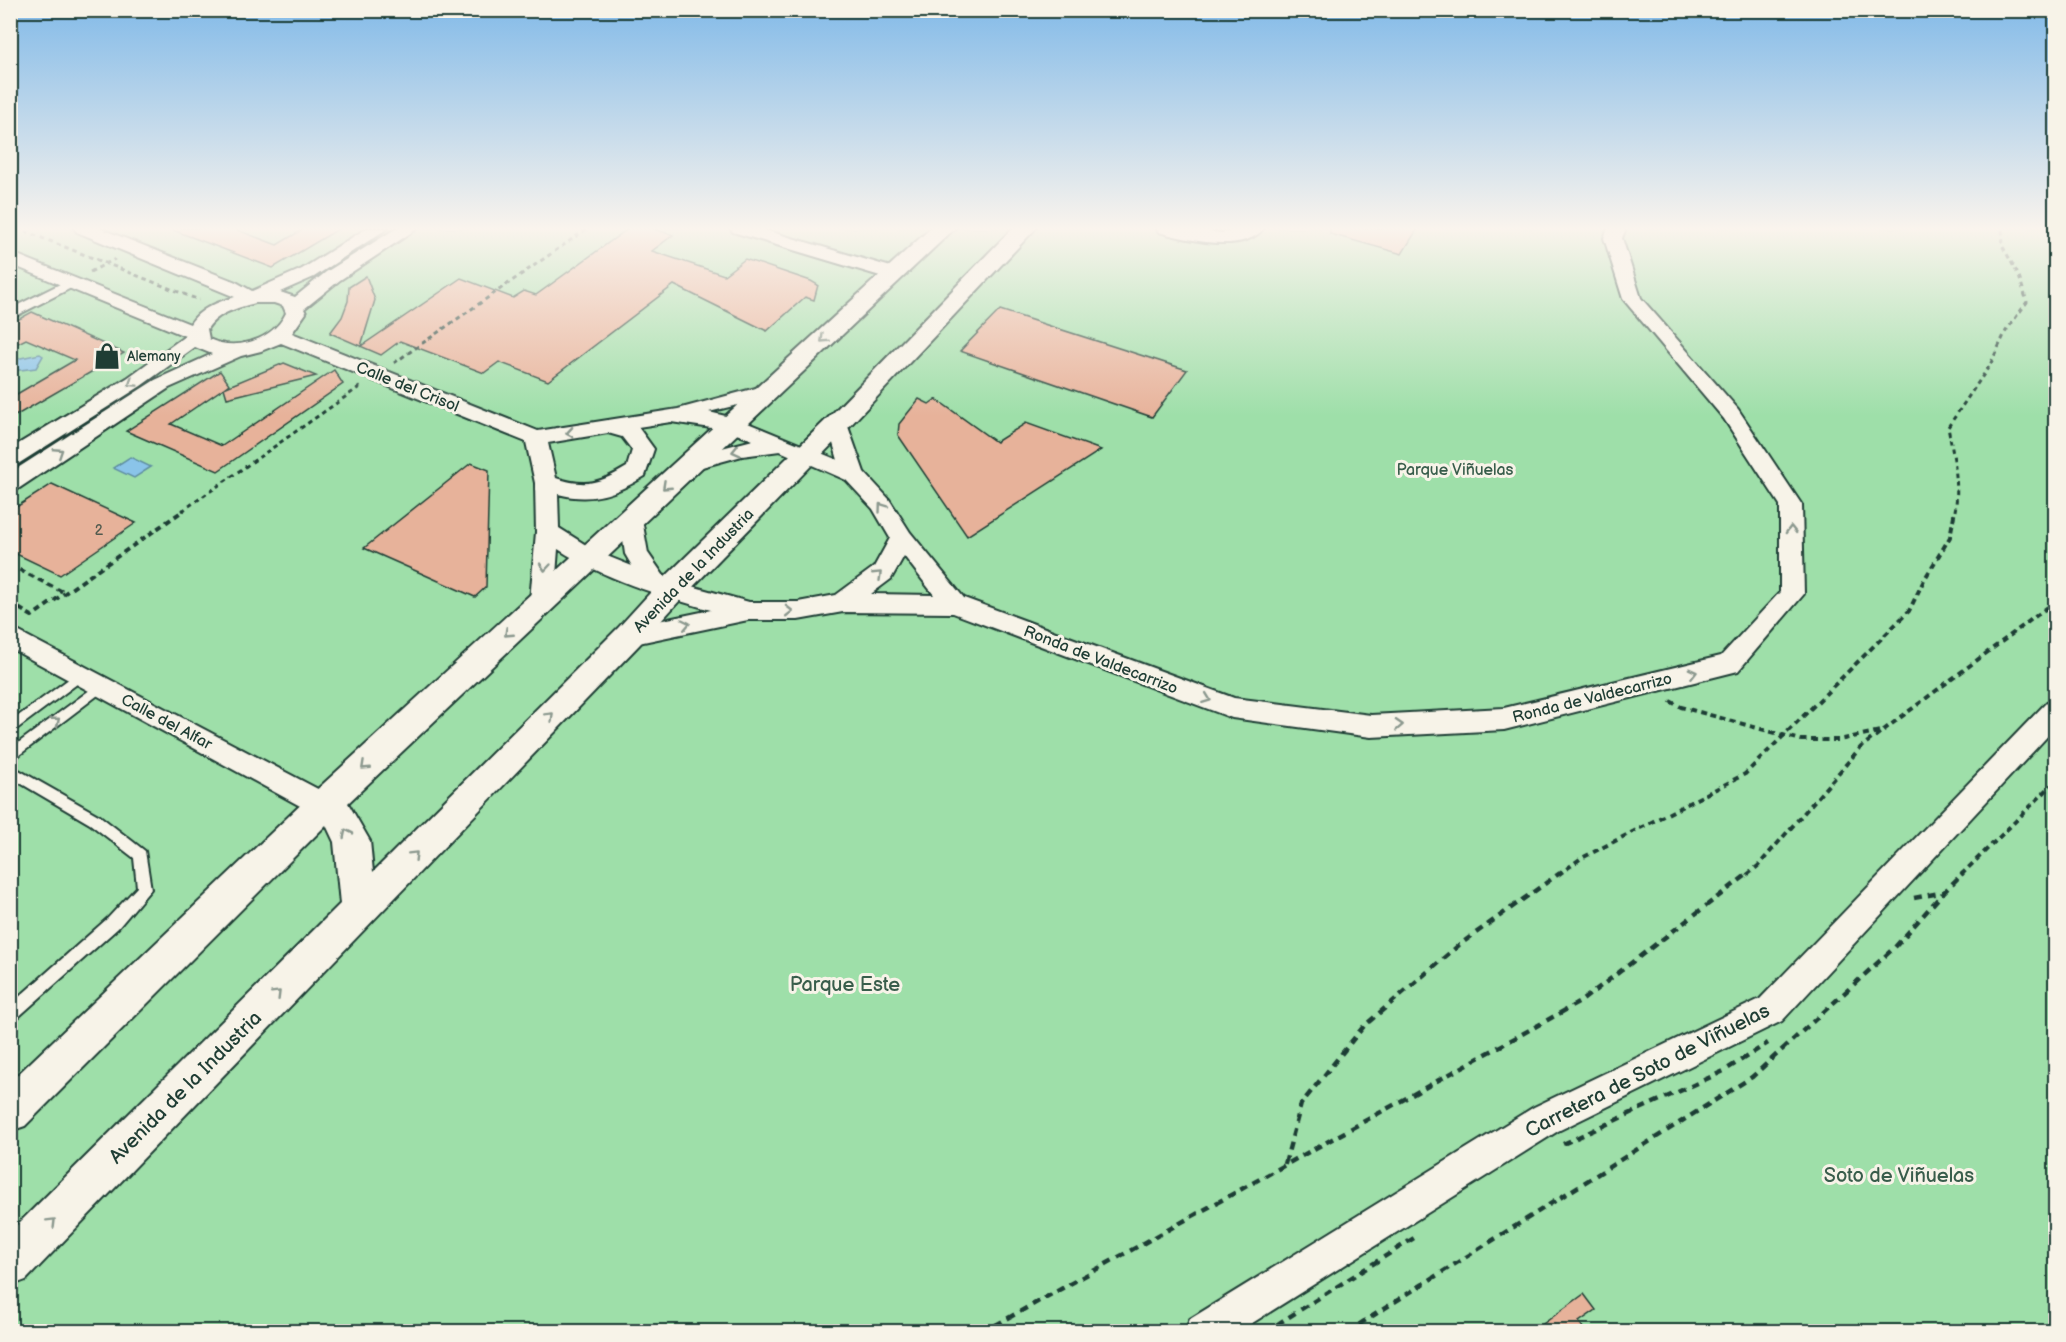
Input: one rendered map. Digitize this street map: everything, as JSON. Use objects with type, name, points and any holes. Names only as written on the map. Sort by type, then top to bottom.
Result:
[{"type":"street","points":[[10,315],[56,291]]},
{"type":"street","points":[[92,291],[197,335],[206,346],[225,350],[237,349]]},
{"type":"street","points":[[10,484],[162,384],[237,349],[267,341],[279,335],[294,320],[295,307],[284,299],[253,297],[239,291]]},
{"type":"street","points":[[14,450],[134,382],[197,335],[201,322],[219,308],[268,291]]},
{"type":"street","points":[[295,307],[315,291]]},
{"type":"street","points":[[10,1111],[323,805],[876,291]]},
{"type":"street","name":"Avenida de la Industria","points":[[10,1264],[629,636],[664,587],[794,449],[838,423],[965,291]]},
{"type":"street","name":"Ronda de Valdecarrizo","points":[[955,604],[1232,708],[1371,726],[1504,719],[1729,664],[1792,594],[1791,506],[1731,414],[1632,299],[1629,291]]},
{"type":"street","name":"Calle del Crisol","points":[[279,335],[536,438]]},
{"type":"street","points":[[542,602],[548,532],[546,483],[536,438],[671,415],[767,391]]},
{"type":"street","points":[[671,415],[704,418],[731,424],[854,476],[881,504],[902,538],[955,604]]},
{"type":"street","points":[[838,423],[854,476]]},
{"type":"street","points":[[546,483],[578,493],[610,488],[637,471],[644,449],[630,432],[610,426]]},
{"type":"street","points":[[691,463],[741,449],[794,449]]},
{"type":"street","points":[[631,519],[637,554],[664,587]]},
{"type":"street","points":[[548,532],[589,558],[664,587],[748,611]]},
{"type":"street","points":[[843,603],[883,573],[902,538]]},
{"type":"street","points":[[629,636],[748,611],[798,611],[843,603],[955,604]]},
{"type":"street","name":"Calle del Alfar","points":[[10,636],[323,805]]},
{"type":"street","name":"Carretera de Soto de Viñuelas","points":[[1203,1332],[1546,1119],[1771,1010],[2055,709]]},
{"type":"street","points":[[323,805],[338,815],[352,841],[359,911]]},
{"type":"lane","points":[[10,729],[92,680]]},
{"type":"lane","points":[[10,757],[92,680]]},
{"type":"lane","points":[[10,770],[95,820],[140,855],[144,889],[113,922],[10,1016]]},
{"type":"path","points":[[175,291],[219,308]]},
{"type":"path","points":[[10,603],[32,616],[497,291]]},
{"type":"path","points":[[1285,1165],[1301,1104],[1364,1026],[1459,945],[1580,859],[1745,774],[1909,611],[1924,580],[1950,537],[1957,499],[1955,464],[1947,427],[1990,365],[2006,331],[2027,302],[2024,291]]},
{"type":"path","points":[[10,565],[65,593]]},
{"type":"path","points":[[10,572],[16,568]]},
{"type":"path","points":[[983,1332],[1580,1002],[1758,866],[1861,747],[2055,601]]},
{"type":"path","points":[[1640,686],[1681,706],[1784,737],[1801,740],[1839,740],[1884,730]]},
{"type":"path","points":[[1347,1332],[1752,1077],[1895,946],[1944,892]]},
{"type":"green space","points":[[10,291],[2055,291],[2055,1331],[11,1331]]},
{"type":"water","points":[[40,354],[43,356],[36,368],[12,371],[16,359]]},
{"type":"water","points":[[130,457],[151,467],[134,478],[113,468]]},
{"type":"building","points":[[349,291],[371,291],[375,300],[361,346],[442,291],[494,291],[513,298],[524,291],[536,295],[542,291],[667,291],[548,381],[499,362],[484,373],[400,341],[381,355],[330,333],[342,317],[348,301]]},
{"type":"building","points":[[685,291],[816,291],[814,300],[805,297],[767,331]]},
{"type":"building","points":[[1000,310],[1187,370],[1152,417],[960,351]]},
{"type":"building","points":[[32,312],[124,353],[10,419],[10,398],[75,360],[26,339],[10,347],[10,324]]},
{"type":"building","points":[[284,363],[316,376],[227,398],[224,388]]},
{"type":"building","points":[[334,370],[343,384],[218,471],[126,431],[220,371],[229,384],[171,424],[222,446]]},
{"type":"building","points":[[919,399],[929,404],[936,399],[996,442],[1026,423],[1101,450],[967,536],[898,435],[899,424]]},
{"type":"building","points":[[471,463],[489,470],[486,587],[475,597],[364,548]]},
{"type":"building","points":[[52,484],[136,523],[60,575],[10,551],[10,511]]},
{"type":"building","points":[[1584,1294],[1596,1310],[1579,1322],[1586,1332],[1532,1332]]},
{"type":"place","name":"Alemany","points":[[107,356]]},
{"type":"park label","name":"Parque Viñuelas","points":[[1455,469]]},
{"type":"park label","name":"Parque Este","points":[[845,984]]},
{"type":"park label","name":"Soto de Viñuelas","points":[[1899,1175]]}]
